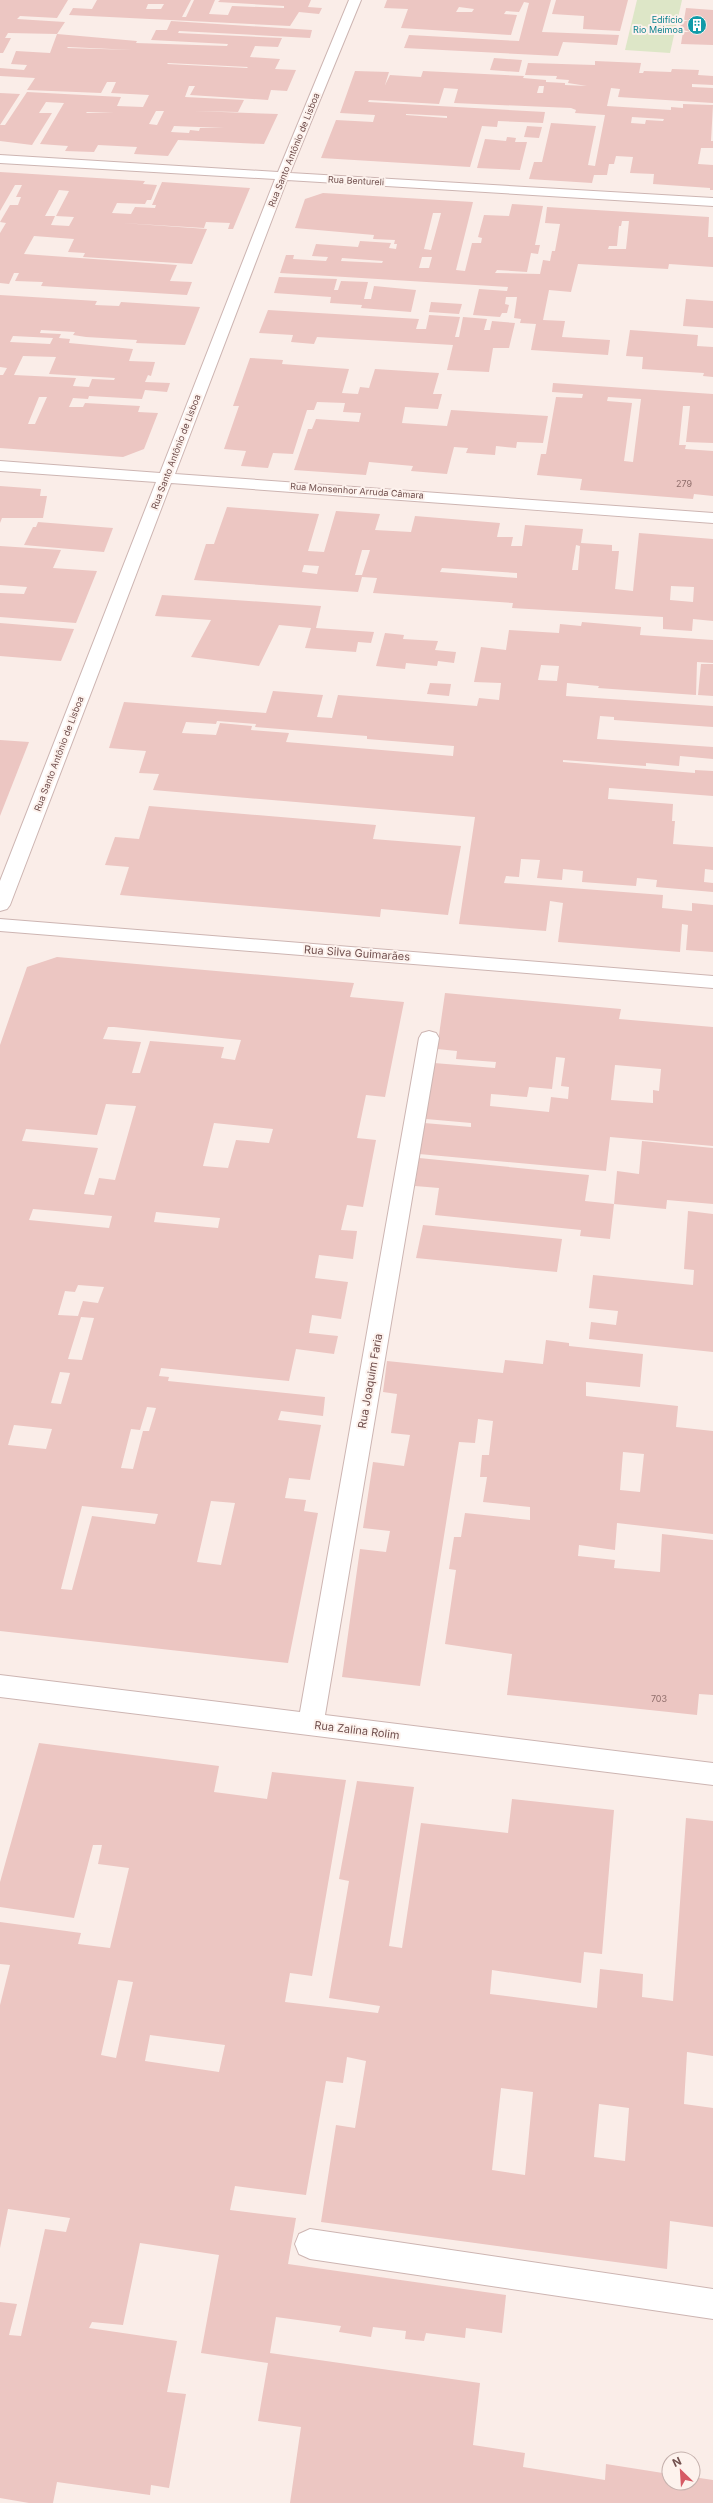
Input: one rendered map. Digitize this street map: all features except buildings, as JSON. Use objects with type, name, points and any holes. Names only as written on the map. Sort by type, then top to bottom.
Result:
[{"type":"street","name":"Rua Santo Antônio de Lisboa","points":[[0,905],[282,177],[354,0]]},
{"type":"street","name":"Rua Bentureli","points":[[0,159],[713,202]]},
{"type":"street","name":"Rua Monsenhor Arruda Câmara","points":[[0,466],[713,518]]},
{"type":"street","name":"Rua Silva Guimarães","points":[[0,925],[713,982]]},
{"type":"street","name":"Rua Joaquim Faria","points":[[311,1724],[429,1038]]},
{"type":"street","name":"Rua Zalina Rolim","points":[[0,1686],[713,1774]]},
{"type":"street","points":[[310,2244],[713,2304]]},
{"type":"green space","points":[[637,0],[682,0],[670,53],[625,50]]},
{"type":"place","name":"Edifício Rio Meimoa","points":[[697,25]]}]
